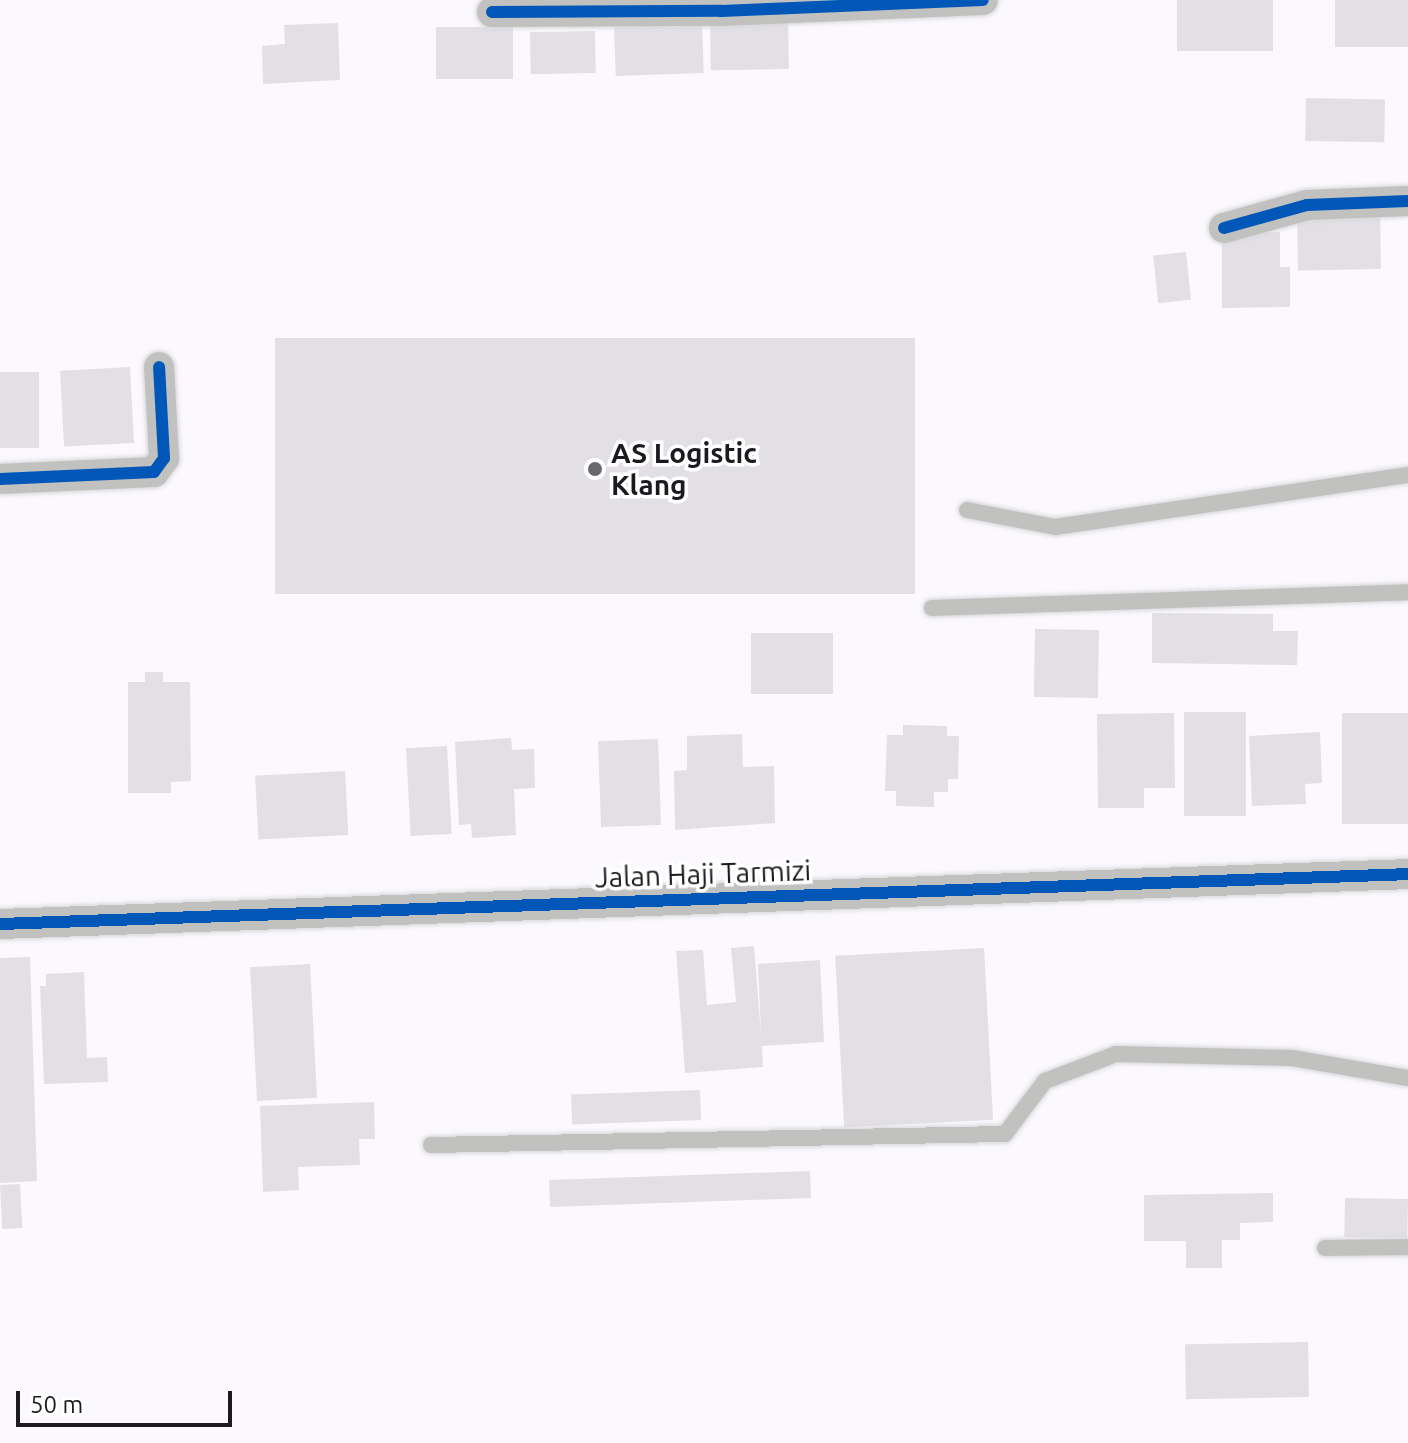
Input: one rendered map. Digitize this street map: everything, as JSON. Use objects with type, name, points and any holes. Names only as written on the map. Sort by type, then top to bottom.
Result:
[{"type":"street","points":[[492,12],[721,11],[983,0]]},
{"type":"street","points":[[1224,228],[1307,205],[1408,201]]},
{"type":"street","points":[[0,479],[154,472],[164,458],[159,367]]},
{"type":"street","name":"Jalan Haji Tarmizi","points":[[0,924],[1408,874]]},
{"type":"lane","points":[[967,510],[1055,527],[1408,475]]},
{"type":"lane","points":[[932,608],[1408,592]]},
{"type":"lane","points":[[431,1145],[1005,1134],[1045,1081],[1116,1054],[1292,1058],[1408,1078]]},
{"type":"lane","points":[[1325,1248],[1408,1247]]},
{"type":"building","points":[[1177,0],[1273,0],[1273,51],[1177,51]]},
{"type":"building","points":[[1335,0],[1408,0],[1408,47],[1335,47]]},
{"type":"building","points":[[788,20],[789,69],[711,70],[710,21]]},
{"type":"building","points":[[338,23],[340,80],[263,84],[262,46],[285,44],[284,25]]},
{"type":"building","points":[[702,24],[704,73],[616,76],[614,27]]},
{"type":"building","points":[[436,27],[513,27],[513,79],[436,79]]},
{"type":"building","points":[[595,31],[596,73],[531,74],[530,32]]},
{"type":"building","points":[[1306,98],[1385,99],[1384,142],[1305,141]]},
{"type":"building","points":[[1380,213],[1381,269],[1298,270],[1297,214]]},
{"type":"building","points":[[1280,232],[1280,267],[1290,267],[1290,307],[1222,308],[1222,233]]},
{"type":"building","points":[[1186,252],[1191,300],[1158,303],[1153,255]]},
{"type":"building","name":"AS Logistic Klang","points":[[275,338],[915,338],[915,594],[275,594]]},
{"type":"building","points":[[130,367],[134,443],[64,447],[60,371]]},
{"type":"building","points":[[0,372],[39,372],[39,448],[0,448]]},
{"type":"building","points":[[1152,613],[1273,614],[1273,631],[1298,631],[1297,665],[1152,663]]},
{"type":"building","points":[[1035,629],[1099,630],[1098,698],[1034,697]]},
{"type":"building","points":[[751,633],[833,633],[833,694],[751,694]]},
{"type":"building","points":[[145,672],[163,672],[163,682],[190,682],[191,781],[171,782],[171,793],[128,793],[128,682],[145,682]]},
{"type":"building","points":[[1184,712],[1246,712],[1246,816],[1184,816]]},
{"type":"building","points":[[1174,713],[1175,788],[1144,788],[1144,808],[1098,808],[1097,714]]},
{"type":"building","points":[[1342,713],[1408,713],[1408,824],[1342,824]]},
{"type":"building","points":[[903,725],[947,726],[947,736],[959,736],[958,779],[948,779],[948,792],[934,792],[934,807],[896,806],[896,791],[885,791],[887,735],[903,735]]},
{"type":"building","points":[[1320,732],[1322,783],[1305,784],[1306,804],[1252,806],[1249,736]]},
{"type":"building","points":[[742,734],[743,767],[774,766],[775,823],[675,830],[674,771],[687,770],[687,736]]},
{"type":"building","points":[[511,738],[512,750],[534,749],[535,788],[514,789],[516,835],[472,838],[471,824],[459,825],[455,742]]},
{"type":"building","points":[[658,739],[661,825],[601,827],[598,741]]},
{"type":"building","points":[[447,746],[452,834],[411,836],[406,748]]},
{"type":"building","points":[[345,771],[348,835],[258,840],[255,776]]},
{"type":"building","points":[[754,946],[761,1034],[758,964],[820,960],[824,1042],[762,1046],[763,1067],[685,1073],[676,951],[703,950],[707,1005],[736,1002],[731,948]]},
{"type":"building","points":[[984,948],[993,1120],[844,1128],[835,956]]},
{"type":"building","points":[[30,957],[37,1181],[0,1183],[0,958]]},
{"type":"building","points":[[310,964],[317,1098],[257,1101],[250,967]]},
{"type":"building","points":[[84,972],[87,1058],[107,1057],[108,1082],[44,1084],[40,986],[46,986],[46,974]]},
{"type":"building","points":[[700,1090],[701,1120],[572,1124],[571,1095]]},
{"type":"building","points":[[374,1102],[375,1139],[359,1139],[360,1165],[298,1167],[299,1190],[263,1192],[260,1106]]},
{"type":"building","points":[[810,1171],[811,1198],[550,1207],[549,1180]]},
{"type":"building","points":[[20,1184],[22,1228],[2,1229],[0,1185]]},
{"type":"building","points":[[1273,1193],[1273,1222],[1240,1223],[1240,1240],[1222,1240],[1222,1268],[1186,1268],[1186,1241],[1144,1241],[1144,1195]]},
{"type":"building","points":[[1345,1198],[1408,1199],[1407,1238],[1344,1237]]},
{"type":"building","points":[[1308,1342],[1309,1397],[1186,1399],[1185,1344]]},
{"type":"cycle path","points":[[492,12],[721,11],[983,0]]},
{"type":"cycle path","points":[[1224,228],[1307,205],[1408,201]]},
{"type":"cycle path","points":[[0,479],[154,472],[164,458],[159,367]]},
{"type":"cycle path","points":[[0,924],[1408,874]]},
{"type":"place","name":"AS Logistic Klang","points":[[595,469]]}]
